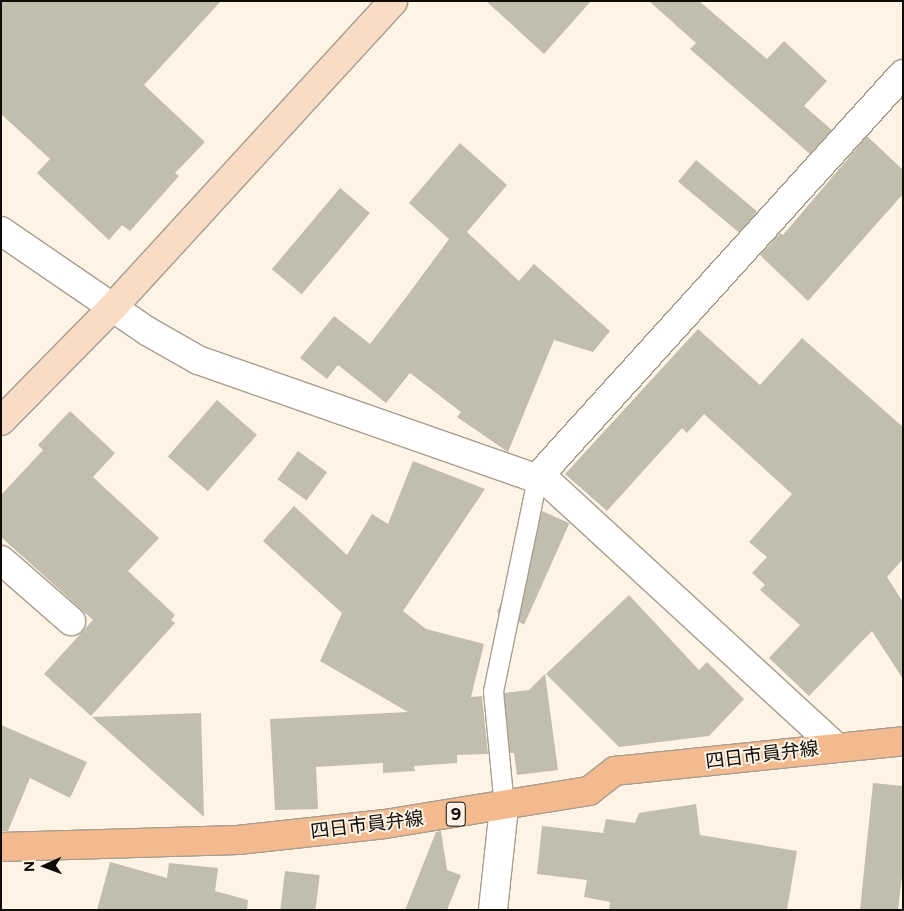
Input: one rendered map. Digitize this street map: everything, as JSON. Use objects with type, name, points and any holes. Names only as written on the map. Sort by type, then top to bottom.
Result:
[{"type":"main road","name":"四日市員弁線","points":[[1,847],[238,840],[504,807],[589,791],[615,771],[835,746],[903,741]]},
{"type":"street","points":[[1,421],[114,306],[393,1]]},
{"type":"street","points":[[537,478],[903,74]]},
{"type":"street","points":[[1,231],[147,330],[198,360],[549,483],[835,746]]},
{"type":"street","points":[[1,560],[71,622]]},
{"type":"street","points":[[493,910],[504,807]]},
{"type":"lane","points":[[504,807],[493,691],[537,478]]},
{"type":"building","points":[[1,1],[221,1],[144,85],[205,142],[175,173],[179,176],[130,231],[122,225],[109,240],[37,173],[50,159],[1,114]]},
{"type":"building","points":[[486,1],[591,1],[544,54]]},
{"type":"building","points":[[649,1],[699,1],[767,59],[784,41],[827,81],[804,106],[832,130],[810,154],[690,49],[696,43]]},
{"type":"building","points":[[867,136],[903,170],[903,194],[808,301],[760,255],[780,233],[783,235]]},
{"type":"building","points":[[460,143],[507,185],[467,232],[519,281],[534,264],[610,331],[593,352],[554,340],[508,452],[457,417],[461,412],[410,373],[386,403],[338,365],[327,379],[300,358],[334,316],[370,344],[407,296],[449,239],[409,203]]},
{"type":"building","points":[[696,160],[757,211],[739,233],[678,181]]},
{"type":"building","points":[[340,188],[370,213],[302,294],[272,269]]},
{"type":"building","points":[[698,329],[760,385],[802,338],[903,427],[903,559],[887,577],[903,602],[903,679],[872,631],[809,696],[769,658],[800,625],[760,590],[765,585],[752,573],[767,557],[749,542],[792,494],[704,414],[687,433],[682,428],[607,511],[565,474]]},
{"type":"building","points":[[217,400],[257,435],[208,491],[168,457]]},
{"type":"building","points":[[70,411],[115,453],[93,477],[159,538],[128,571],[175,615],[171,620],[175,623],[91,716],[44,674],[93,620],[1,537],[1,495],[43,450],[38,445]]},
{"type":"building","points":[[298,451],[327,472],[307,500],[277,479]]},
{"type":"building","points":[[413,461],[485,489],[403,611],[426,629],[484,644],[471,697],[482,696],[488,754],[457,755],[457,763],[414,766],[415,771],[383,773],[383,763],[316,767],[318,809],[275,810],[270,719],[408,712],[320,661],[342,613],[263,541],[294,506],[347,555],[372,514],[388,524]]},
{"type":"building","points":[[542,511],[569,523],[524,625],[497,612]]},
{"type":"building","points":[[629,595],[699,670],[707,662],[744,699],[709,736],[619,747],[546,674]]},
{"type":"building","points":[[545,674],[558,770],[517,775],[514,753],[510,753],[504,693],[529,690]]},
{"type":"building","points":[[201,713],[204,817],[92,717]]},
{"type":"building","points":[[1,725],[87,762],[70,798],[30,778],[8,831],[1,831]]},
{"type":"building","points":[[873,783],[903,786],[903,868],[898,910],[860,910]]},
{"type":"building","points":[[696,804],[700,835],[797,851],[787,910],[609,910],[610,902],[584,897],[587,880],[537,874],[542,826],[603,833],[606,819],[635,823],[639,813]]},
{"type":"building","points":[[441,831],[447,870],[461,875],[447,910],[405,910],[436,832]]},
{"type":"building","points":[[110,862],[167,878],[169,863],[218,868],[215,891],[248,900],[247,910],[97,910]]},
{"type":"building","points":[[285,871],[320,875],[315,910],[280,910]]}]
